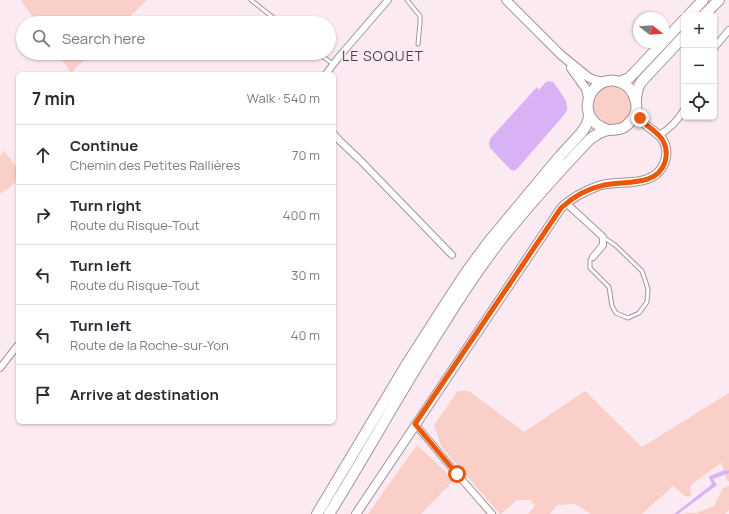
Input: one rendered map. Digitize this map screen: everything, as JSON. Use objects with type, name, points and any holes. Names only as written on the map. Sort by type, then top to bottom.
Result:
[{"type":"highway","points":[[692,12],[703,0]]},
{"type":"highway","points":[[707,12],[719,0]]},
{"type":"highway","points":[[620,82],[629,78],[681,23]]},
{"type":"highway","points":[[329,514],[433,340],[497,245],[536,198],[589,140],[594,136],[608,130],[620,129],[627,126],[634,117],[638,86],[681,39]]},
{"type":"highway","points":[[608,130],[596,125],[587,109],[588,98],[594,88],[604,82],[620,82],[633,92],[636,105]]},
{"type":"highway","points":[[317,514],[405,367],[454,290],[490,240],[581,133],[586,126],[589,114]]},
{"type":"street","points":[[327,72],[388,0]]},
{"type":"street","points":[[506,0],[561,55],[588,77],[598,82],[604,82]]},
{"type":"street","points":[[717,44],[729,30]]},
{"type":"street","points":[[561,55],[586,89],[588,98]]},
{"type":"street","points":[[356,514],[556,214],[566,203],[577,196],[600,186],[612,183],[644,181],[653,177],[665,164],[667,155],[664,142],[659,135],[642,122],[636,105]]},
{"type":"street","points":[[659,135],[672,125],[681,114]]},
{"type":"street","points":[[627,126],[639,125],[649,128]]},
{"type":"street","points":[[336,136],[452,254]]},
{"type":"street","points":[[566,203],[603,237],[603,245],[593,257]]},
{"type":"street","points":[[0,368],[16,347]]},
{"type":"street","points":[[415,424],[492,514]]},
{"type":"lane","points":[[251,0],[271,16]]},
{"type":"lane","points":[[407,0],[420,16],[418,44]]},
{"type":"lane","points":[[328,60],[333,64]]},
{"type":"lane","points":[[593,257],[590,260],[590,268],[609,287],[612,306],[616,313],[628,318],[639,314],[647,302],[648,289],[642,271],[615,245],[603,237]]},
{"type":"shaded area","points":[[21,0],[147,0],[130,16],[32,16]]},
{"type":"shaded area","points":[[62,60],[84,60],[72,72],[70,72]]},
{"type":"shaded area","points":[[548,81],[553,82],[564,97],[567,103],[567,110],[517,169],[514,171],[511,170],[490,148],[490,139],[537,87],[539,90]]},
{"type":"shaded area","points":[[611,85],[621,88],[627,92],[632,101],[631,112],[624,122],[612,127],[595,118],[591,106],[596,93],[604,87]]},
{"type":"shaded area","points":[[4,151],[16,166],[16,182],[0,194],[0,156]]},
{"type":"shaded area","points":[[458,391],[469,391],[524,432],[585,391],[642,447],[729,393],[729,481],[727,481],[721,463],[690,486],[691,496],[685,496],[673,486],[642,514],[591,514],[575,504],[557,505],[550,514],[528,514],[535,506],[531,500],[517,500],[500,514],[441,446],[434,425]]},
{"type":"shaded area","points":[[417,445],[454,480],[421,514],[368,514]]},
{"type":"shaded area","points":[[729,470],[729,473],[713,479],[717,485],[678,514],[674,514],[710,486],[712,483],[709,478],[710,476]]},
{"type":"shaded area","points":[[729,486],[729,510],[725,514],[685,514],[697,513],[714,506],[723,488]]},
{"type":"district","name":"LE SOQUET","points":[[383,55]]},
{"type":"route","points":[[457,474],[415,424],[561,208],[566,203],[589,190],[612,183],[644,181],[653,177],[660,171],[665,164],[667,155],[664,142],[659,135],[642,122],[640,118]]}]
